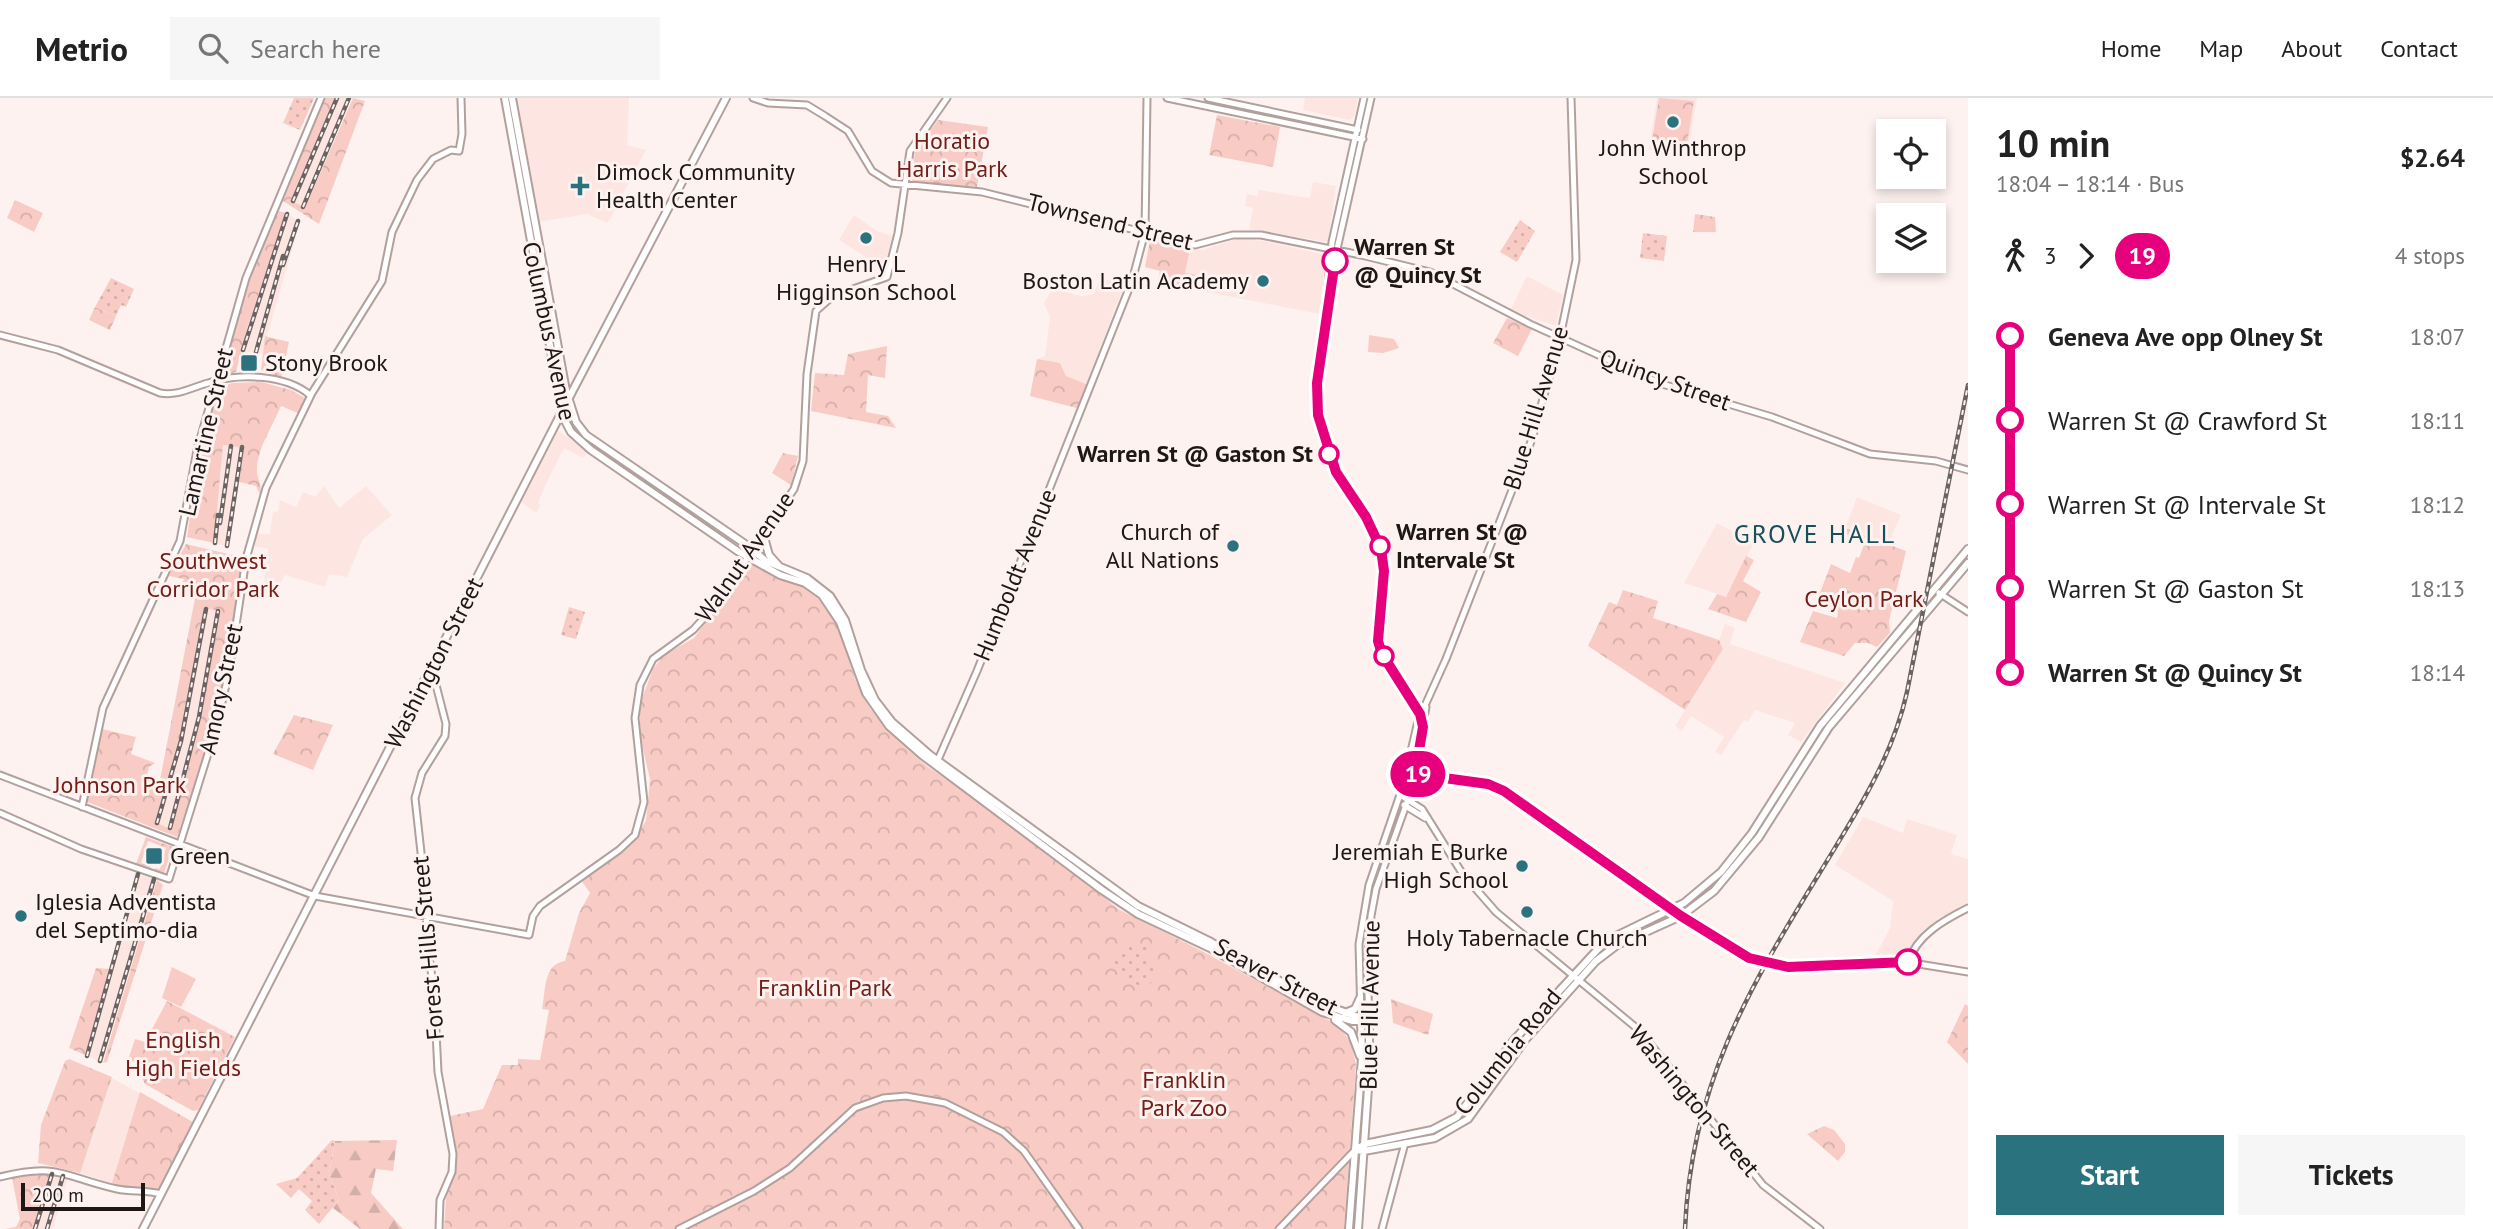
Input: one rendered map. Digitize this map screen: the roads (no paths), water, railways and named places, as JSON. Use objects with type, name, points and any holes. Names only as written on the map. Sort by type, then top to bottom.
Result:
[{"type":"main road","name":"Lamartine Street","points":[[82,807],[102,710],[180,543],[197,450],[248,271],[321,98]]},
{"type":"main road","name":"Amory Street","points":[[0,813],[130,868],[169,879],[227,681],[241,584],[259,507],[310,396],[381,284],[387,269],[392,232],[417,180],[433,159],[451,150],[459,150],[463,134],[461,98]]},
{"type":"main road","name":"Columbus Avenue","points":[[505,98],[562,413],[568,429],[589,449],[751,553]]},
{"type":"main road","name":"Columbus Avenue","points":[[512,98],[568,399],[577,423],[587,436],[751,553]]},
{"type":"main road","name":"Washington Street","points":[[143,1229],[568,399],[726,98]]},
{"type":"main road","name":"Townsend Street","points":[[753,98],[813,108],[848,131],[874,174],[886,181],[905,186],[986,192],[1200,246],[1230,236],[1250,234],[1335,250]]},
{"type":"main road","name":"Walnut Avenue","points":[[427,917],[528,935],[533,916],[540,906],[629,841],[640,824],[644,802],[635,718],[640,685],[653,659],[693,631],[794,489],[802,468],[807,374],[817,311],[833,296],[887,277],[910,151],[947,98]]},
{"type":"main road","name":"Humboldt Avenue","points":[[936,762],[977,671],[1128,293],[1145,232],[1147,98]]},
{"type":"main road","points":[[1167,98],[1359,138]]},
{"type":"main road","points":[[1208,98],[1361,130]]},
{"type":"main road","points":[[1361,130],[1364,98]]},
{"type":"main road","points":[[1371,98],[1359,138],[1335,250],[1317,383],[1318,415],[1336,472],[1370,524],[1381,549],[1384,571],[1377,632],[1382,654],[1420,714],[1423,727]]},
{"type":"main road","name":"Blue Hill Avenue","points":[[1349,1229],[1367,965],[1376,889],[1408,803],[1427,704],[1532,439],[1560,337],[1576,260],[1571,98]]},
{"type":"main road","name":"Quincy Street","points":[[1335,250],[1432,273],[1662,384],[1772,417],[1864,452],[1937,461],[1968,470]]},
{"type":"main road","points":[[0,335],[58,350],[140,387],[164,394],[178,394],[216,381],[262,378],[286,384],[310,396]]},
{"type":"main road","points":[[763,534],[770,556],[783,569]]},
{"type":"main road","name":"Columbia Road","points":[[1355,1150],[1432,1130],[1457,1117],[1514,1040],[1609,939],[1672,910],[1709,884],[1736,855],[1820,726],[1968,549]]},
{"type":"main road","name":"Seaver Street","points":[[751,553],[770,570],[810,586],[827,600],[840,622],[857,674],[873,706],[901,738],[1130,901],[1342,1013],[1364,1020]]},
{"type":"main road","name":"Seaver Street","points":[[751,553],[807,578],[830,596],[845,620],[857,660],[875,699],[900,730],[936,762],[1130,909],[1222,954],[1322,1012],[1364,1020]]},
{"type":"main road","name":"Columbia Road","points":[[1364,1147],[1439,1136],[1468,1119],[1574,978],[1617,944],[1681,916],[1728,878],[1765,828],[1829,727],[1968,563]]},
{"type":"main road","points":[[1936,585],[1939,594],[1968,612]]},
{"type":"main road","name":"Forest Hills Street","points":[[428,676],[436,685],[446,730],[422,773],[415,792],[427,917],[426,936],[434,991],[438,1072],[453,1154],[452,1172],[440,1200],[439,1229]]},
{"type":"main road","name":"Blue Hill Avenue","points":[[1358,1229],[1364,1147],[1364,1020],[1360,998],[1359,944],[1365,898],[1398,803],[1420,714],[1427,704]]},
{"type":"main road","points":[[1415,774],[1488,784],[1504,791],[1672,910],[1744,956],[1773,965],[1797,967],[1908,962],[1968,972]]},
{"type":"main road","points":[[0,775],[315,896],[427,917]]},
{"type":"main road","name":"Washington Street","points":[[1400,795],[1427,820],[1472,887],[1507,923],[1639,1030],[1763,1185],[1820,1229]]},
{"type":"main road","name":"Washington Street","points":[[1398,803],[1408,803]]},
{"type":"main road","points":[[1908,962],[1919,943],[1936,926],[1968,908]]},
{"type":"main road","points":[[1342,1013],[1355,1009],[1360,998]]},
{"type":"main road","points":[[1322,1012],[1351,1032],[1361,1068]]},
{"type":"main road","points":[[679,1229],[744,1196],[790,1168],[855,1108],[883,1098],[906,1096],[945,1103],[1003,1132],[1029,1157],[1079,1229]]},
{"type":"main road","points":[[1382,1229],[1405,1143]]},
{"type":"main road","points":[[1279,1229],[1355,1150]]},
{"type":"main road","points":[[3,1177],[50,1169],[122,1190],[161,1194]]},
{"type":"railway","points":[[293,201],[337,98]]},
{"type":"railway","points":[[303,207],[349,98]]},
{"type":"railway","points":[[243,350],[287,214]]},
{"type":"railway","points":[[283,265],[298,221]]},
{"type":"railway","points":[[256,352],[283,256]]},
{"type":"railway","points":[[1685,1229],[1698,1130],[1727,1042],[1769,959],[1870,787],[1892,741],[1907,692],[1968,385]]},
{"type":"railway","points":[[220,523],[231,446]]},
{"type":"railway","points":[[227,546],[242,447]]},
{"type":"railway","points":[[215,543],[218,515]]},
{"type":"railway","points":[[157,823],[181,741],[206,609]]},
{"type":"railway","points":[[170,828],[199,717],[218,611]]},
{"type":"railway","points":[[87,1056],[138,874]]},
{"type":"railway","points":[[100,1061],[154,879]]},
{"type":"railway","points":[[35,1229],[52,1174]]},
{"type":"railway","points":[[47,1229],[63,1176]]},
{"type":"place","name":"John Winthrop School","points":[[1673,122]]},
{"type":"place","name":"Dimock Community Health Center","points":[[580,186]]},
{"type":"place","name":"Henry L Higginson School","points":[[866,238]]},
{"type":"place","name":"Warren St @ Quincy St","points":[[1335,261]]},
{"type":"place","name":"Boston Latin Academy","points":[[1263,281]]},
{"type":"place","name":"Stony Brook","points":[[249,363]]},
{"type":"place","name":"Warren St @ Gaston St","points":[[1329,454]]},
{"type":"place","name":"Church of All Nations","points":[[1233,546]]},
{"type":"place","name":"Warren St @ Intervale St","points":[[1380,546]]},
{"type":"place","name":"Green","points":[[154,856]]},
{"type":"place","name":"Jeremiah E Burke High School","points":[[1522,866]]},
{"type":"place","name":"Holy Tabernacle Church","points":[[1527,912]]},
{"type":"place","name":"Iglesia Adventista del Septimo-dia","points":[[21,916]]},
{"type":"district","name":"GROVE HALL","points":[[1815,534]]},
{"type":"park label","name":"Horatio Harris Park","points":[[952,155]]},
{"type":"park label","name":"Southwest Corridor Park","points":[[213,575]]},
{"type":"park label","name":"Ceylon Park","points":[[1864,599]]},
{"type":"park label","name":"Johnson Park","points":[[120,785]]},
{"type":"park label","name":"Franklin Park","points":[[825,988]]},
{"type":"park label","name":"English High Fields","points":[[183,1054]]},
{"type":"park label","name":"Franklin Park Zoo","points":[[1184,1094]]}]
